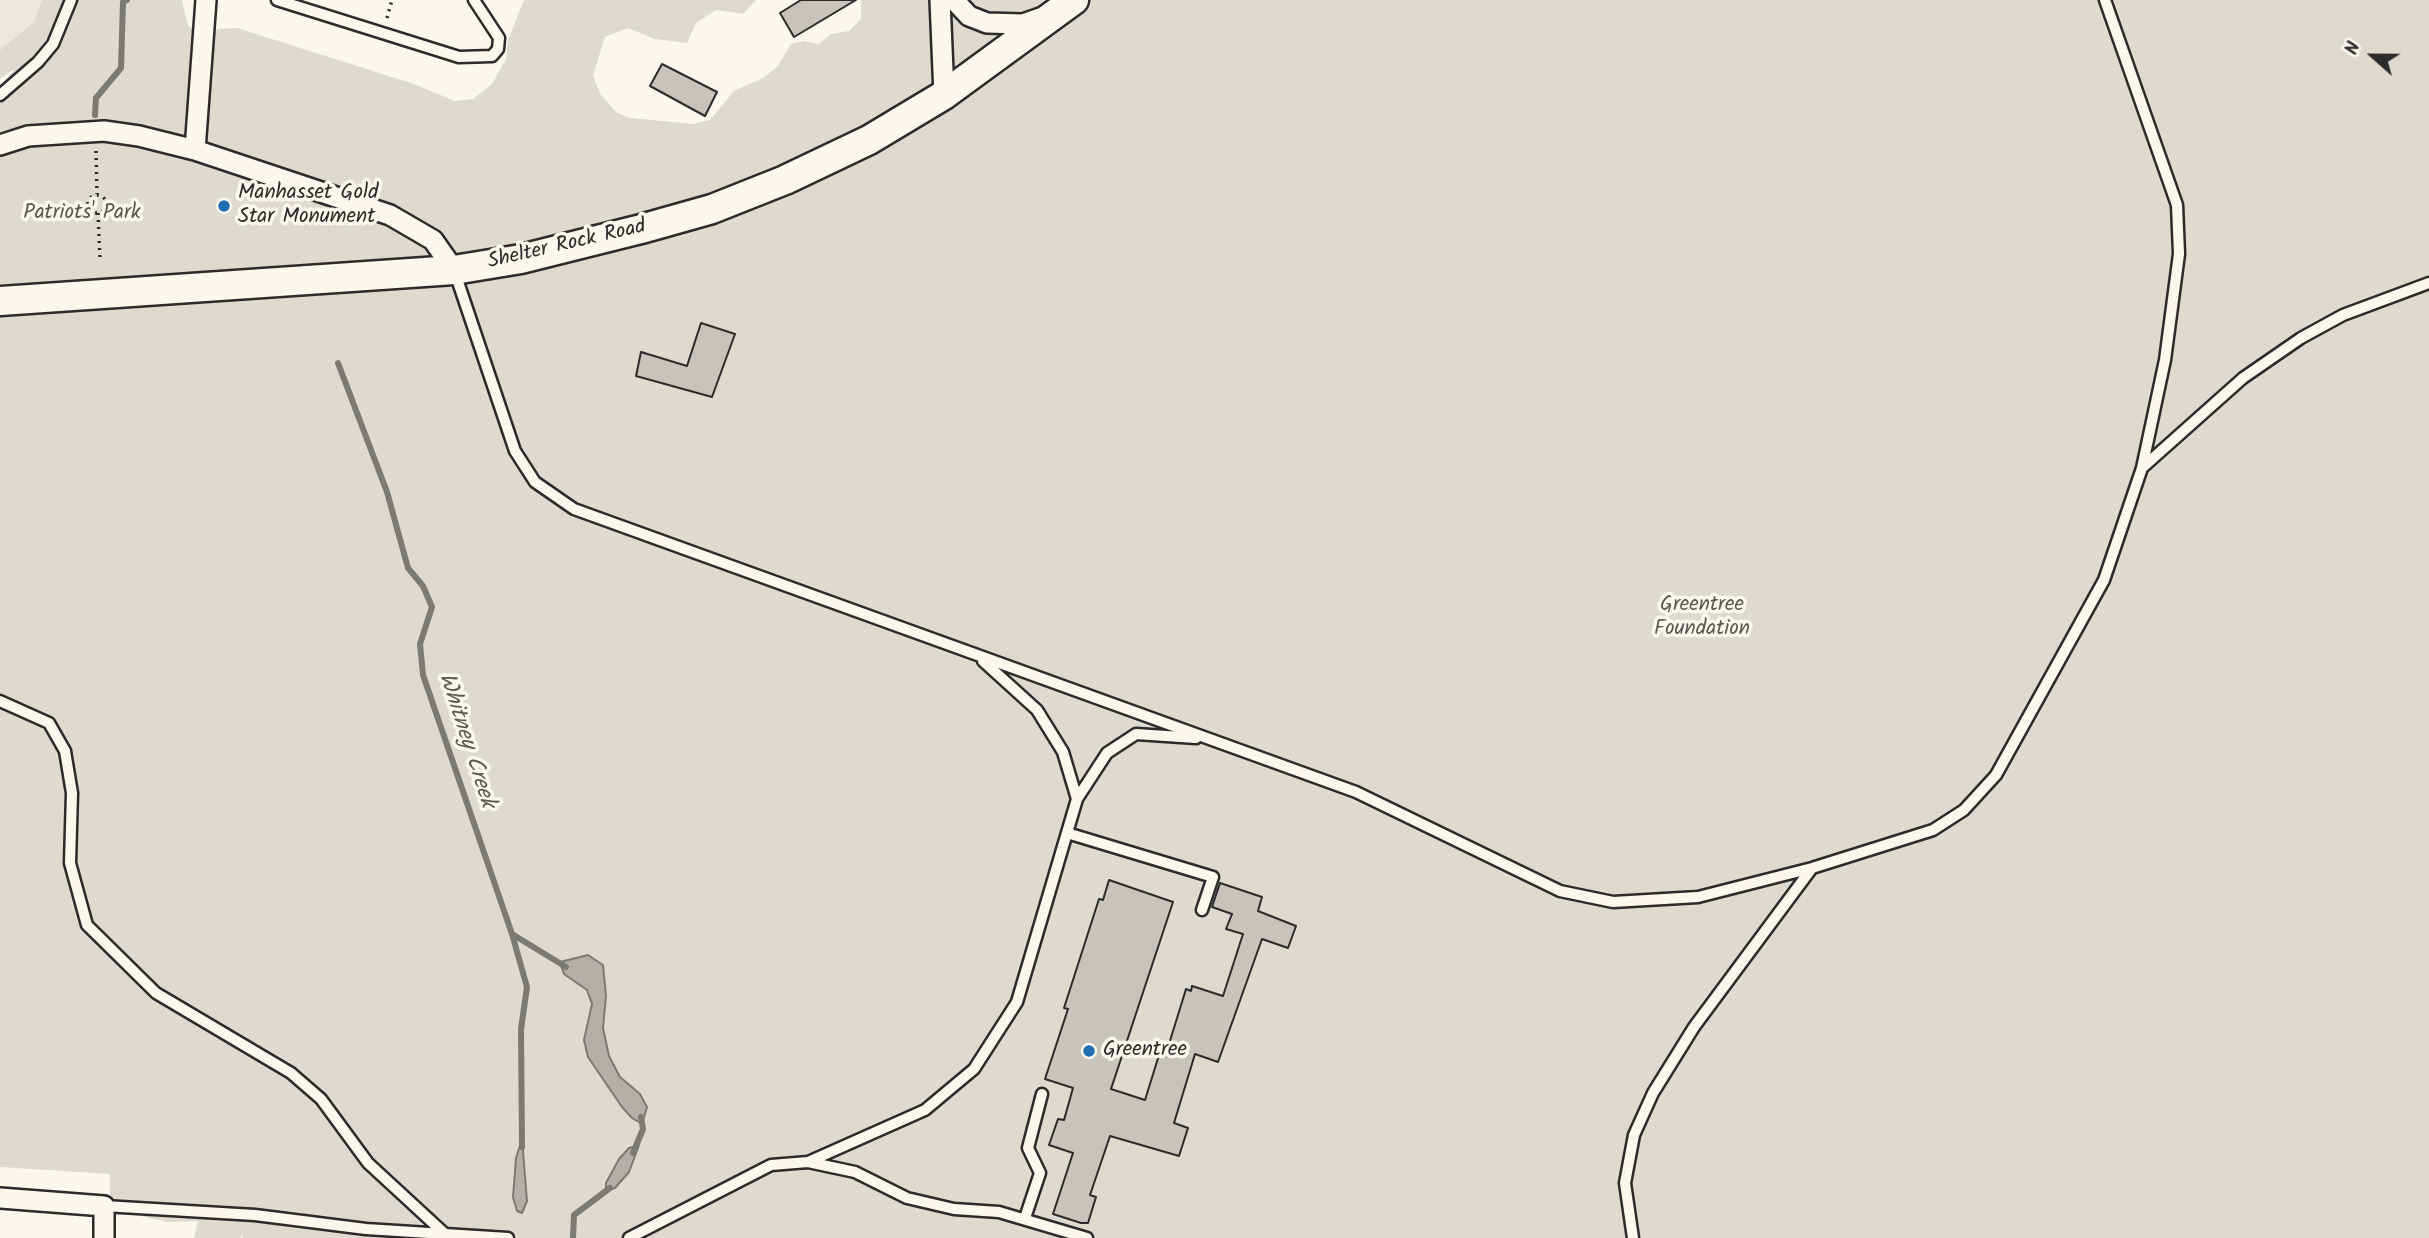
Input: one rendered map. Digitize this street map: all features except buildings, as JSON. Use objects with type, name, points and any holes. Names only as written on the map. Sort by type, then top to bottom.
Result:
[{"type":"main road","name":"Shelter Rock Road","points":[[0,302],[454,270],[534,256],[712,209],[785,180],[857,146],[944,94],[1070,3]]},
{"type":"street","points":[[195,150],[206,0]]},
{"type":"street","points":[[940,0],[944,94]]},
{"type":"street","points":[[954,0],[969,16],[1003,25],[1023,24],[1070,3]]},
{"type":"street","points":[[0,145],[28,136],[96,131],[139,136],[195,150],[390,215],[433,240],[454,270]]},
{"type":"street","points":[[0,1198],[104,1206],[104,1238]]},
{"type":"lane","points":[[0,95],[38,62],[53,44],[71,0]]},
{"type":"lane","points":[[277,0],[459,57],[492,56],[498,49],[499,38],[474,0]]},
{"type":"lane","points":[[454,270],[515,452],[535,482],[574,509],[1356,792],[1560,891],[1613,902],[1699,897],[1812,868],[1933,830],[1964,810],[1996,775],[2104,580],[2142,468],[2165,360],[2179,254],[2176,205],[2162,157],[2105,0]]},
{"type":"lane","points":[[2142,468],[2243,378],[2301,338],[2343,315],[2429,283]]},
{"type":"lane","points":[[979,657],[1037,710],[1063,752],[1077,799]]},
{"type":"lane","points":[[0,701],[49,723],[65,751],[72,793],[70,863],[87,925],[156,993],[291,1073],[321,1099],[368,1163],[445,1234]]},
{"type":"lane","points":[[808,1162],[925,1110],[974,1069],[1017,1002],[1077,799],[1107,753],[1136,734],[1208,739]]},
{"type":"lane","points":[[1068,833],[1213,877],[1202,910]]},
{"type":"lane","points":[[1633,1238],[1625,1183],[1634,1135],[1653,1093],[1694,1027],[1812,868]]},
{"type":"lane","points":[[1025,1219],[1040,1173],[1028,1148],[1042,1094]]},
{"type":"lane","points":[[629,1238],[771,1164],[808,1162],[855,1172],[907,1198],[954,1209],[999,1212],[1087,1238]]},
{"type":"lane","points":[[104,1206],[255,1215],[366,1229],[508,1238]]},
{"type":"path","points":[[96,131],[97,194],[88,202],[92,211],[98,213],[103,211],[106,203],[103,196],[97,194]]},
{"type":"path","points":[[98,213],[100,259]]},
{"type":"shaded area","points":[[0,0],[42,0],[34,22],[0,50]]},
{"type":"shaded area","points":[[588,955],[603,965],[606,996],[603,1028],[609,1056],[620,1077],[640,1094],[647,1107],[642,1124],[622,1107],[588,1057],[584,1040],[592,1004],[587,990],[564,974],[560,962]]},
{"type":"shaded area","points":[[522,1139],[527,1201],[522,1213],[517,1211],[513,1197],[516,1158]]},
{"type":"shaded area","points":[[639,1145],[629,1172],[615,1188],[606,1191],[606,1183],[619,1159],[629,1148]]},
{"type":"green space","name":"Greentree Foundation","points":[[42,0],[182,0],[188,26],[196,30],[237,28],[414,84],[455,101],[473,99],[492,84],[506,59],[508,40],[524,0],[756,0],[743,14],[716,10],[696,23],[687,43],[655,39],[628,28],[605,37],[593,75],[600,94],[616,112],[630,118],[693,124],[710,120],[734,91],[765,77],[778,66],[791,44],[803,41],[819,44],[831,34],[849,31],[861,19],[861,0],[2429,0],[2429,1238],[243,1238],[242,1235],[240,1238],[194,1238],[198,1221],[167,1222],[110,1209],[110,1174],[0,1167],[0,89],[14,69],[0,79],[0,50],[34,22]]},
{"type":"waterway","name":"Whitney Creek","points":[[95,115],[96,98],[121,68],[123,2],[127,0]]},
{"type":"waterway","name":"Whitney Creek","points":[[338,363],[387,492],[408,568],[423,586],[432,607],[420,644],[423,675],[512,934],[566,967]]},
{"type":"waterway","name":"Whitney Creek","points":[[512,934],[527,987],[521,1029],[522,1147]]},
{"type":"waterway","name":"Whitney Creek","points":[[633,1153],[643,1129],[641,1117]]},
{"type":"waterway","name":"Whitney Creek","points":[[573,1238],[574,1215],[610,1188]]},
{"type":"place","name":"Manhasset Gold Star Monument","points":[[224,206]]},
{"type":"place","name":"Greentree","points":[[1089,1051]]},
{"type":"park label","name":"Patriots' Park","points":[[82,214]]}]
